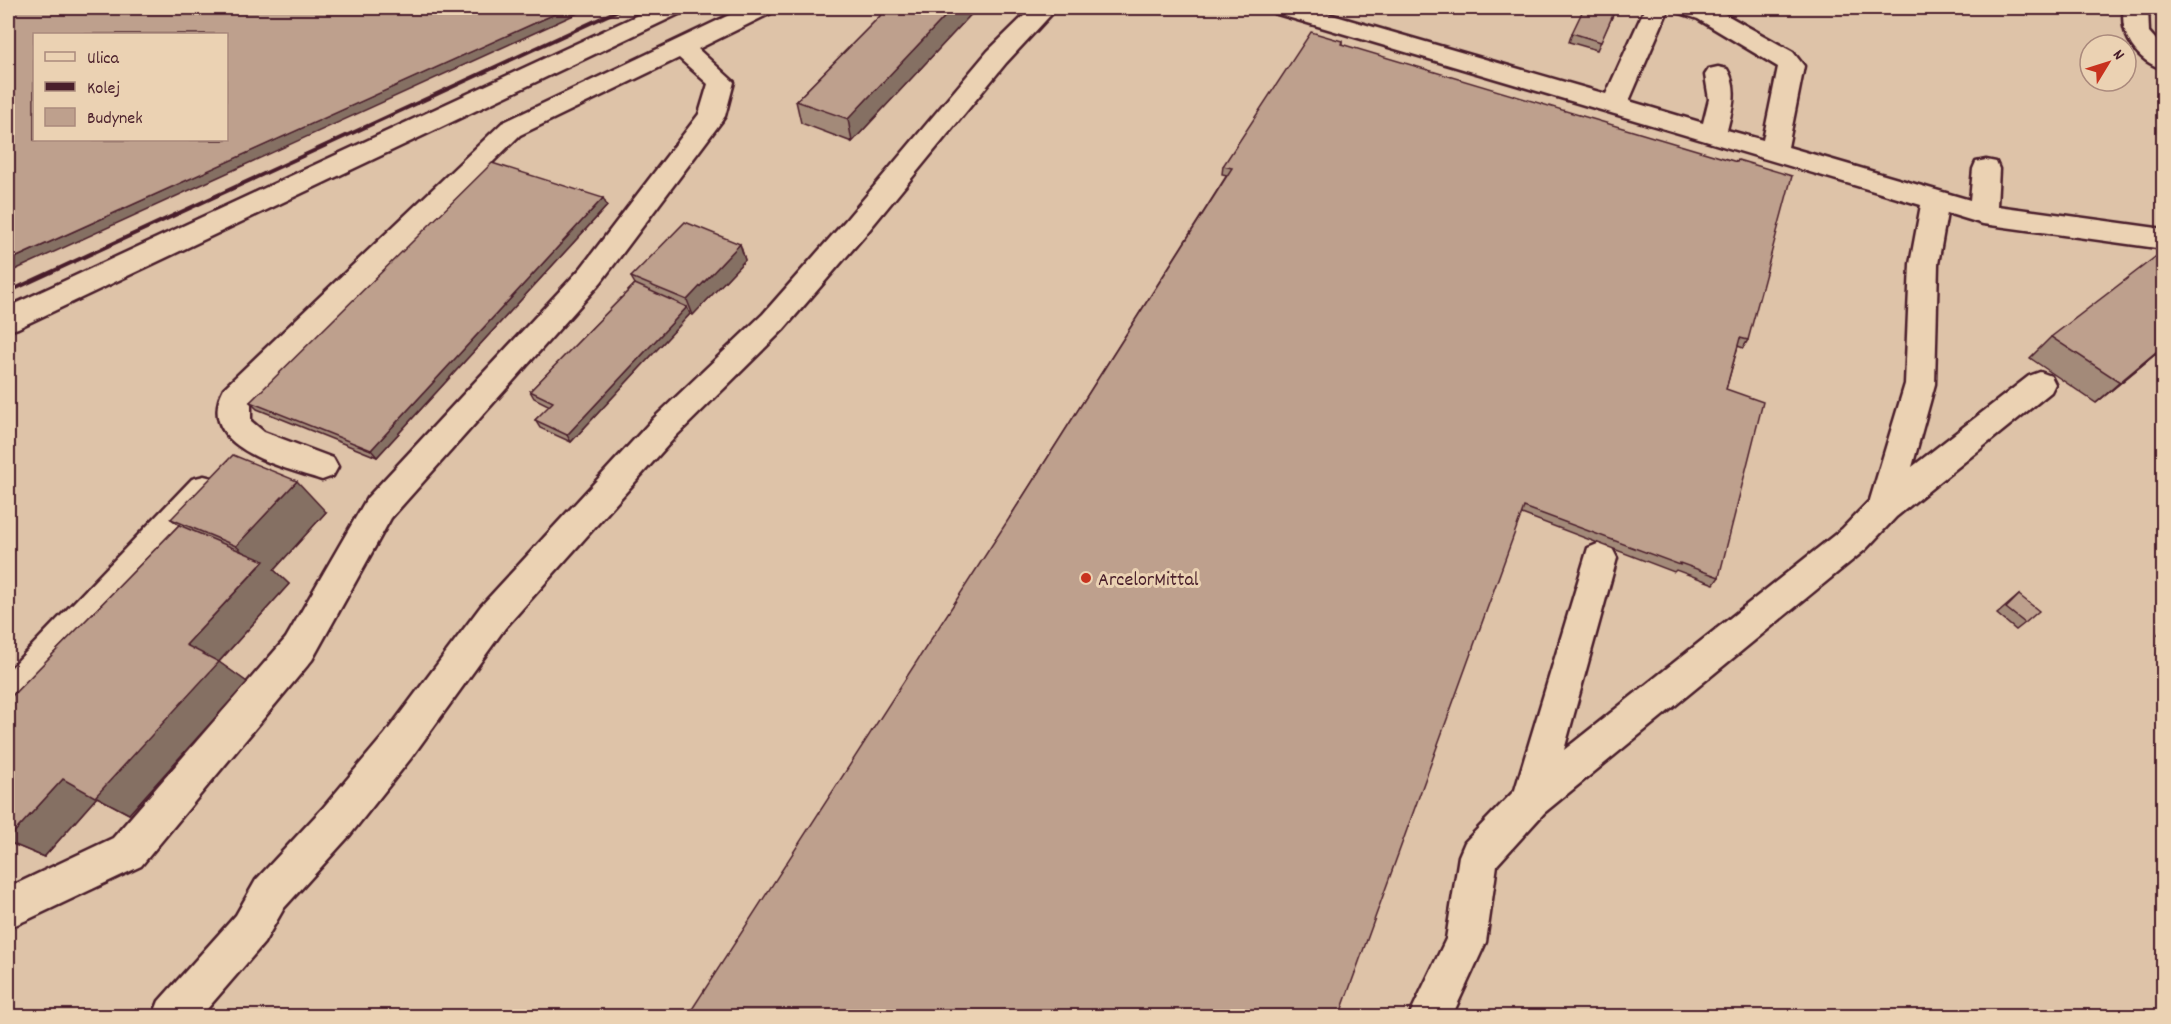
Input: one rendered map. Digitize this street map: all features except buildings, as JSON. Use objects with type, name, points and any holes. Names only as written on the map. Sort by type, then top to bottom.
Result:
[{"type":"lane","points":[[8,320],[672,8]]},
{"type":"lane","points":[[322,467],[253,441],[235,426],[235,397],[511,129],[762,8]]},
{"type":"lane","points":[[174,1017],[250,930],[270,894],[336,822],[398,746],[493,617],[666,427],[773,322],[855,228],[997,57],[1045,8]]},
{"type":"lane","points":[[1283,8],[1983,214],[2163,238]]},
{"type":"lane","points":[[1614,105],[1657,8]]},
{"type":"lane","points":[[1689,8],[1707,14],[1746,36],[1784,58],[1791,66],[1774,152]]},
{"type":"lane","points":[[2136,8],[2136,32],[2151,54],[2163,61]]},
{"type":"lane","points":[[8,900],[15,905],[127,852],[299,649],[379,508],[591,275],[712,116],[721,82],[680,46]]},
{"type":"lane","points":[[1713,135],[1722,99],[1718,75]]},
{"type":"lane","points":[[1983,214],[1986,169]]},
{"type":"lane","points":[[1884,507],[1920,384],[1924,264],[1936,200]]},
{"type":"lane","points":[[1430,1017],[1466,942],[1479,856],[1531,800],[1854,539],[1884,507],[2040,384]]},
{"type":"lane","points":[[8,696],[222,470]]},
{"type":"lane","points":[[1531,800],[1600,558]]},
{"type":"shaded area","name":"ArcelorMittal","points":[[8,8],[2163,8],[2163,1016],[8,1016]]},
{"type":"railway","points":[[8,292],[623,8]]},
{"type":"place","name":"ArcelorMittal","points":[[1086,578]]}]
